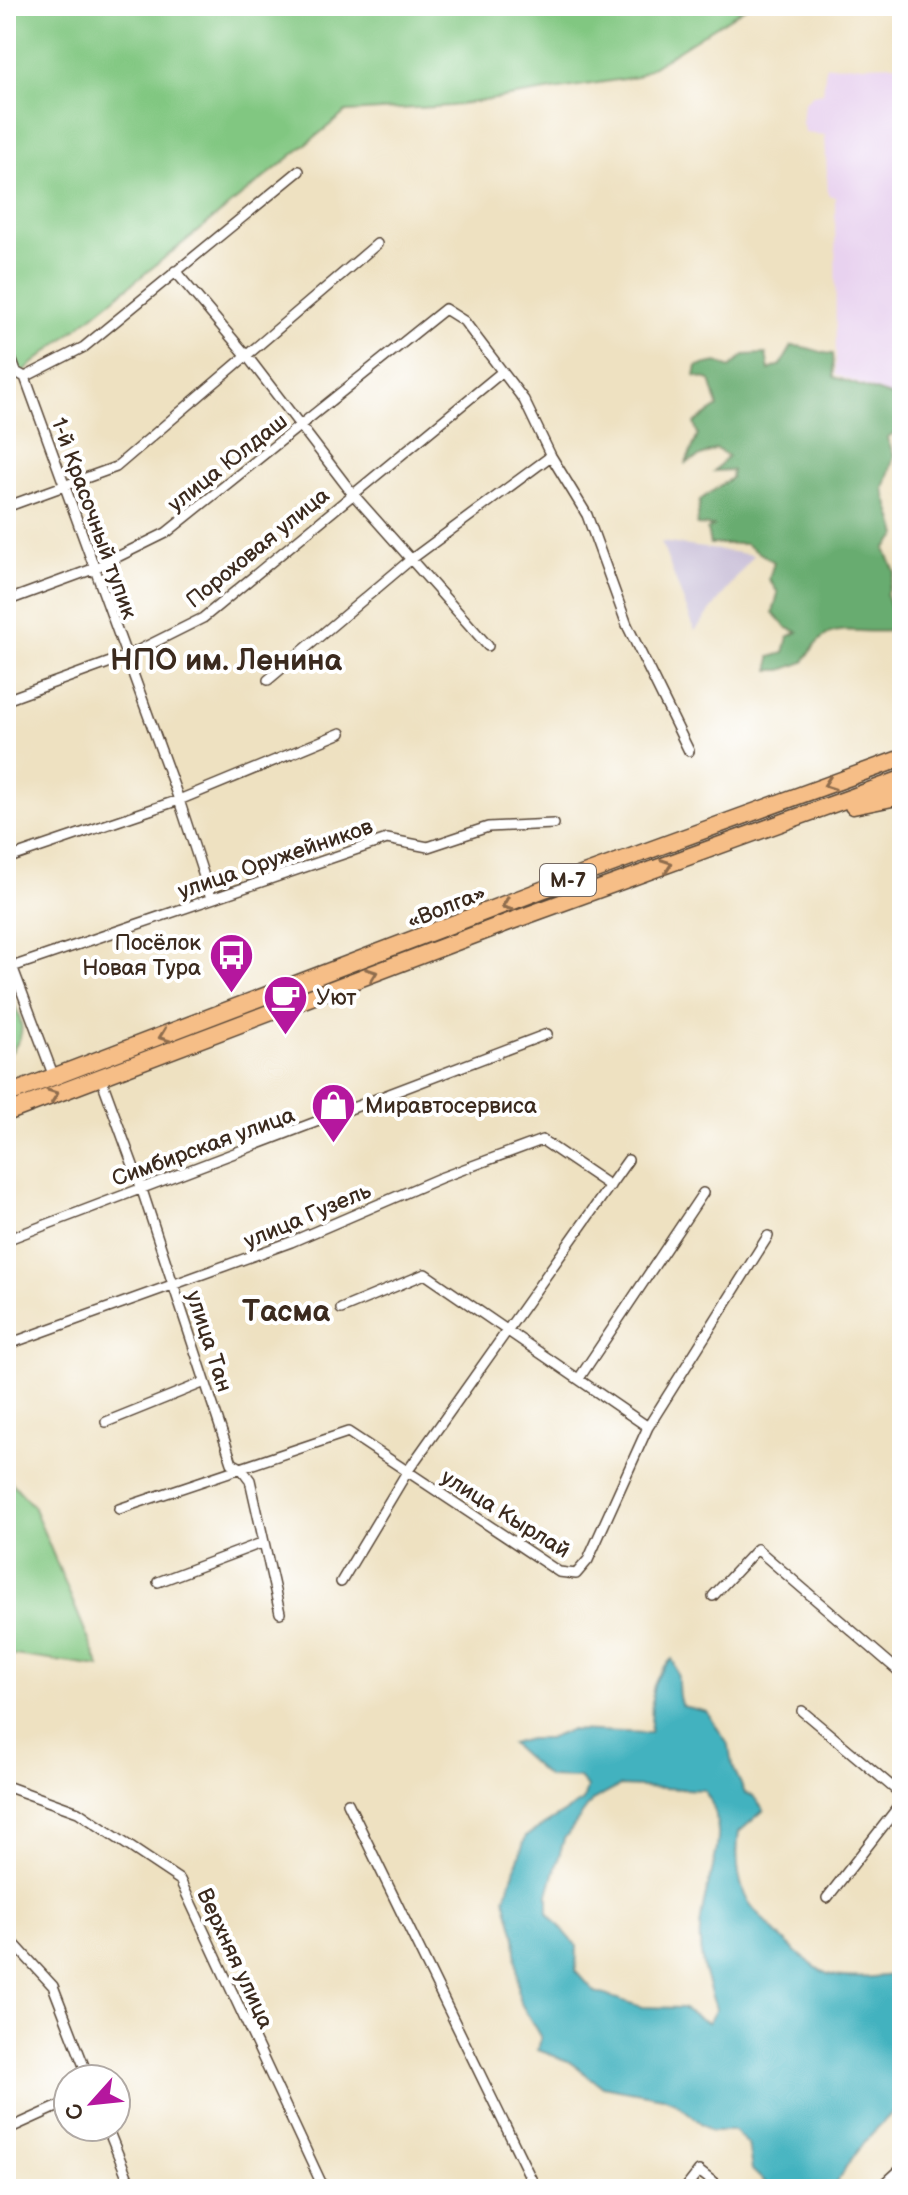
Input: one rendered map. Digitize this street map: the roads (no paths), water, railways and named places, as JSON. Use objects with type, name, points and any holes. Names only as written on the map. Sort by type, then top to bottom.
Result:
[{"type":"highway","name":"«Волга»","points":[[6,1095],[573,878],[902,758]]},
{"type":"highway","name":"«Волга»","points":[[6,1113],[506,923],[902,779]]},
{"type":"highway","points":[[790,821],[902,796]]},
{"type":"street","points":[[16,375],[84,347],[299,171]]},
{"type":"street","points":[[6,507],[116,467],[377,244]]},
{"type":"street","points":[[175,271],[247,356],[352,493],[409,561],[488,646]]},
{"type":"street","name":"улица Юлдаш","points":[[6,601],[93,569],[166,533],[445,309],[464,321],[502,372]]},
{"type":"street","name":"1-й Красочный тупик","points":[[6,344],[127,656],[211,898]]},
{"type":"street","points":[[502,372],[524,400],[551,456],[587,515],[627,625],[689,751]]},
{"type":"street","name":"Пороховая улица","points":[[6,700],[127,656],[203,618],[502,372]]},
{"type":"street","points":[[268,680],[409,561],[551,456]]},
{"type":"street","points":[[6,859],[179,800],[341,733]]},
{"type":"street","name":"улица Оружейников","points":[[12,967],[387,839],[428,847],[488,827],[554,824]]},
{"type":"street","points":[[6,950],[54,1077]]},
{"type":"street","name":"Симбирская улица","points":[[6,1240],[547,1034]]},
{"type":"street","name":"улица Тан","points":[[101,1078],[141,1187],[232,1463],[241,1468],[250,1480],[280,1613]]},
{"type":"street","name":"улица Гузель","points":[[6,1345],[173,1287],[542,1140],[610,1186]]},
{"type":"street","points":[[341,1582],[407,1472],[628,1160]]},
{"type":"street","points":[[580,1377],[703,1193]]},
{"type":"street","name":"улица Кырлай","points":[[241,1468],[348,1432],[559,1572],[576,1574],[588,1560],[648,1427],[768,1236]]},
{"type":"street","points":[[341,1309],[425,1274],[505,1331],[580,1377],[648,1427]]},
{"type":"street","points":[[106,1422],[205,1382]]},
{"type":"street","points":[[119,1509],[241,1468]]},
{"type":"street","points":[[158,1582],[264,1542]]},
{"type":"street","points":[[713,1596],[757,1549],[902,1674]]},
{"type":"street","points":[[802,1711],[902,1795]]},
{"type":"street","name":"Верхняя улица","points":[[6,1786],[78,1812],[180,1880],[324,2189]]},
{"type":"street","points":[[827,1898],[902,1802]]},
{"type":"street","points":[[348,1803],[536,2189]]},
{"type":"street","points":[[6,1935],[53,1986],[83,2063]]},
{"type":"street","points":[[6,2130],[52,2109]]},
{"type":"street","points":[[113,2143],[132,2189]]},
{"type":"street","points":[[879,2189],[902,2168]]},
{"type":"street","points":[[685,2189],[699,2171],[722,2189]]},
{"type":"water","points":[[672,1659],[682,1706],[707,1712],[729,1746],[732,1765],[745,1793],[753,1796],[764,1810],[739,1832],[742,1886],[757,1912],[795,1950],[828,1974],[855,1978],[902,1974],[902,2103],[855,2153],[834,2189],[772,2189],[752,2170],[748,2144],[734,2131],[711,2131],[675,2102],[663,2097],[602,2086],[568,2061],[538,2050],[541,2038],[519,2000],[515,1936],[505,1898],[526,1836],[583,1801],[587,1787],[579,1778],[548,1777],[511,1744],[529,1739],[548,1739],[570,1730],[650,1733],[652,1693],[663,1668]],"holes":[[[620,1786],[704,1790],[718,1825],[718,1842],[700,1931],[702,1961],[716,2009],[708,2023],[682,2008],[642,2007],[595,1992],[576,1971],[577,1946],[548,1913],[548,1894],[564,1839],[592,1801]]]},
{"type":"place","name":"Посёлок Новая Тура","points":[[232,994]]},
{"type":"place","name":"Уют","points":[[285,1036]]},
{"type":"place","name":"Миравтосервиса","points":[[334,1144]]},
{"type":"district","name":"НПО им. Ленина","points":[[226,660]]},
{"type":"district","name":"Тасма","points":[[286,1311]]}]
